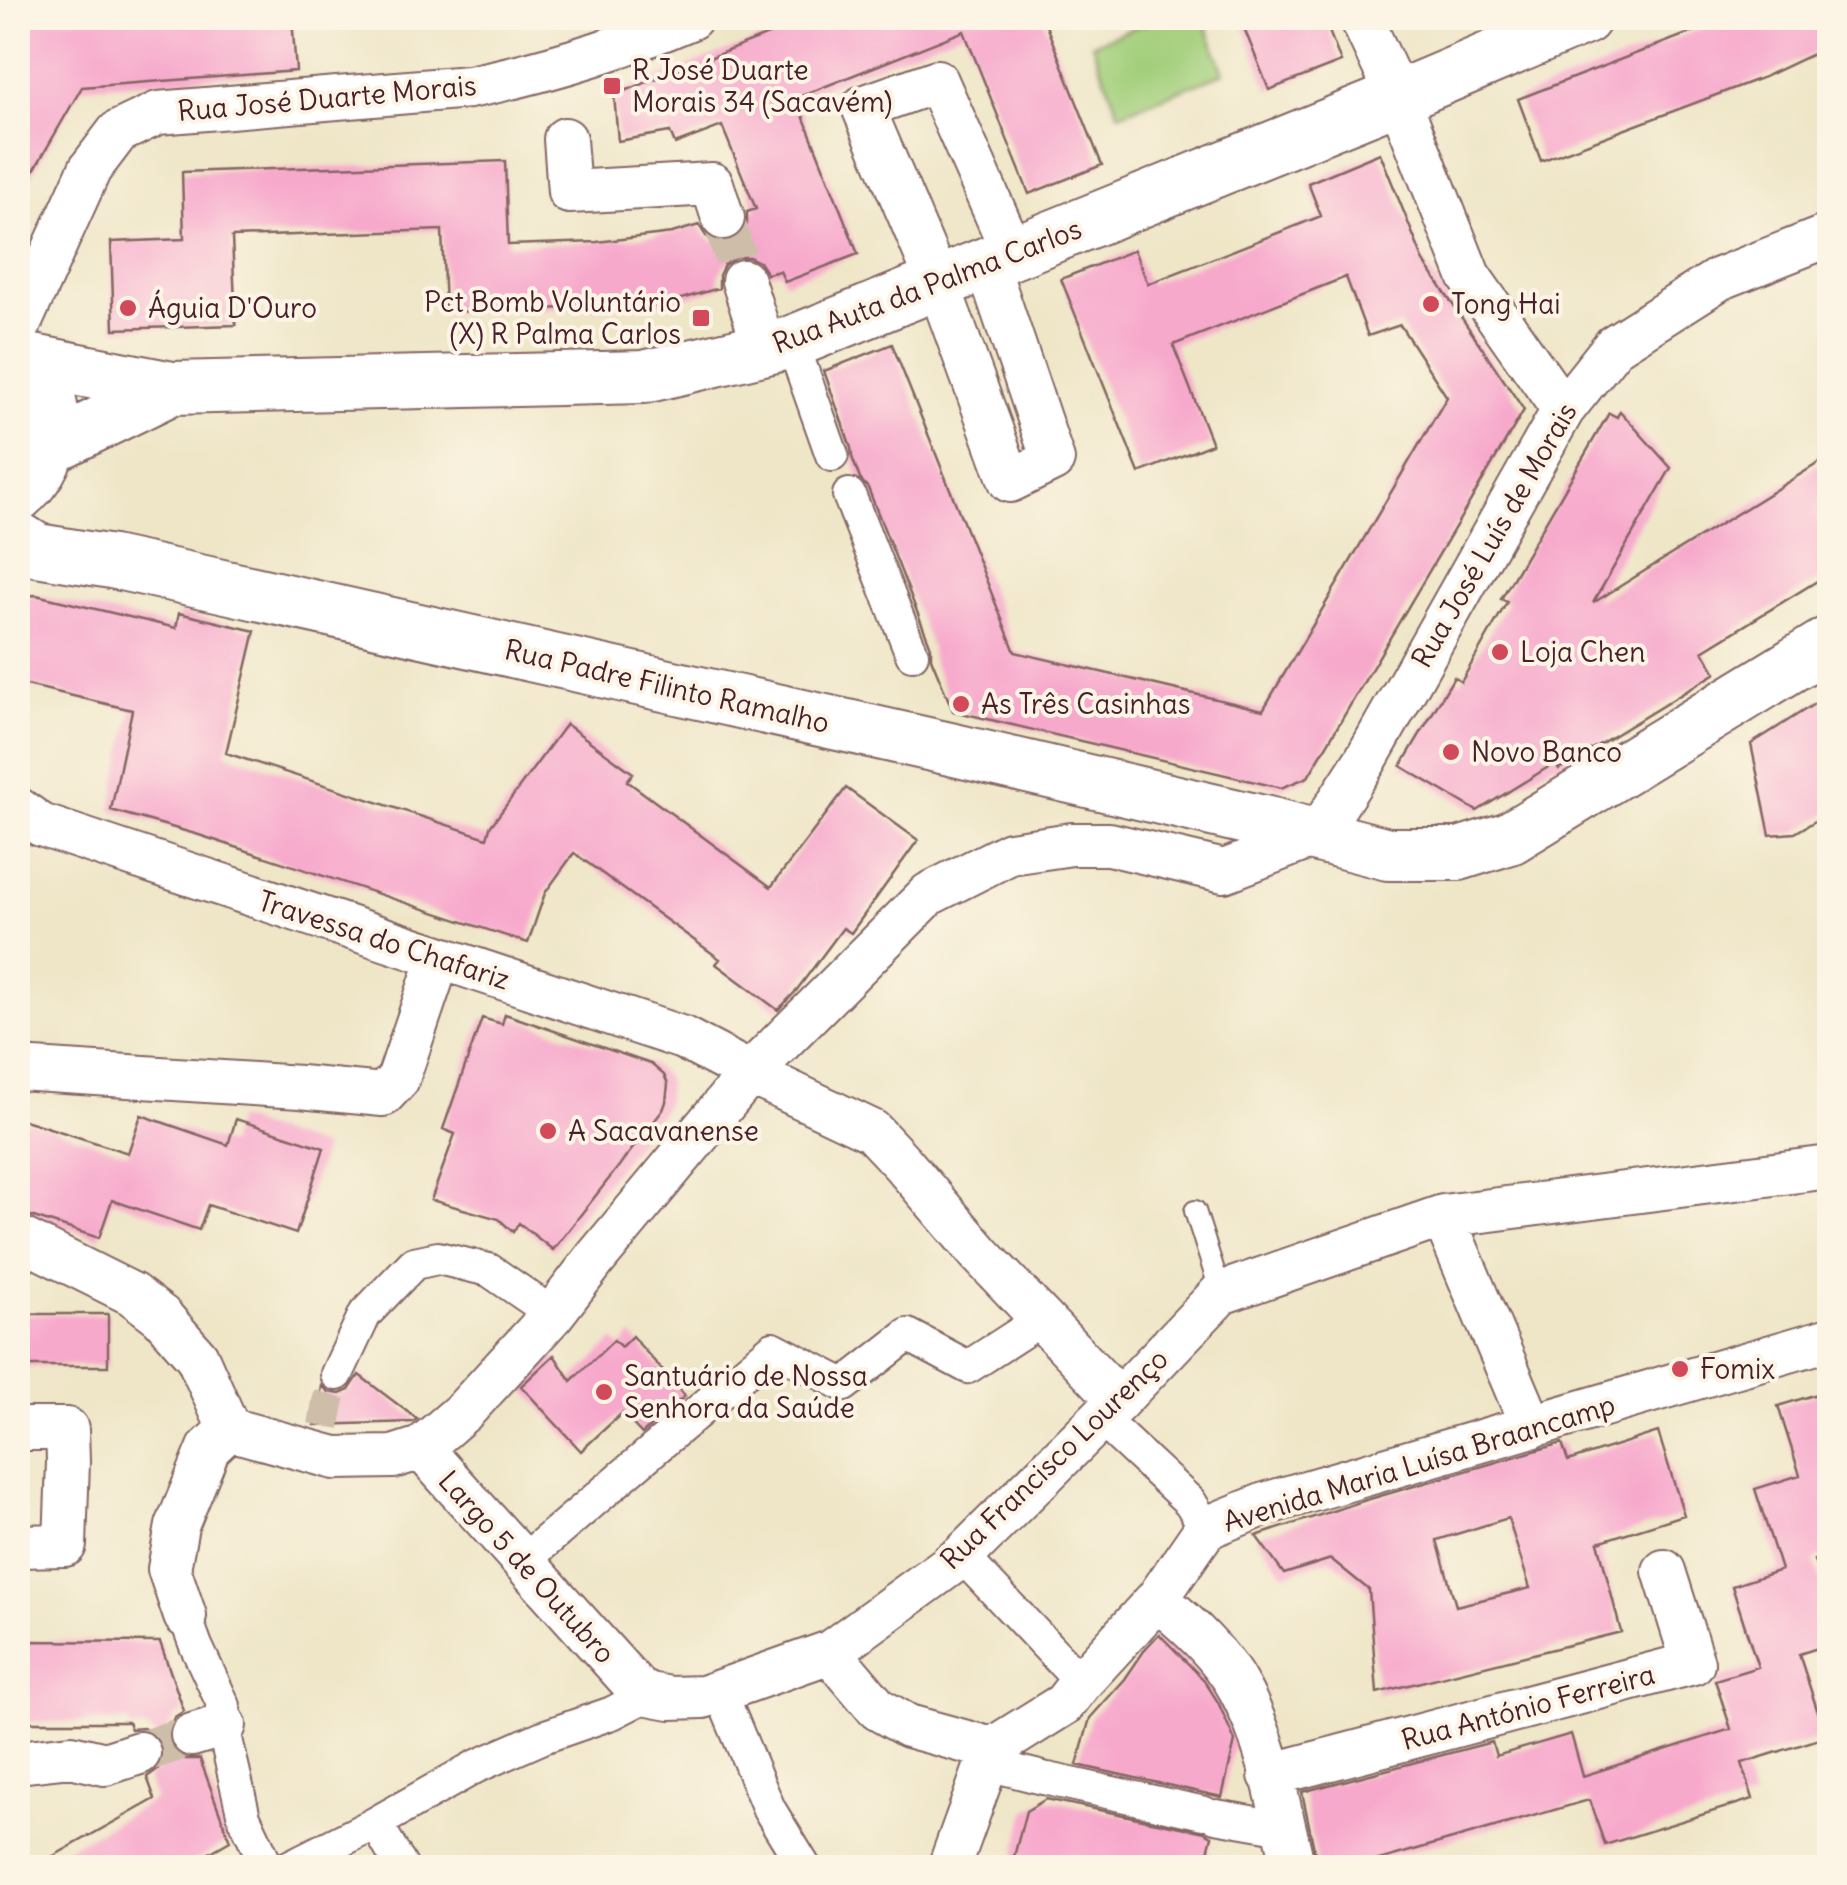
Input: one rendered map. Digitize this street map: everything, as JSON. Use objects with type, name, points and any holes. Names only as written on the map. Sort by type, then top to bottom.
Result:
[{"type":"street","name":"Rua José Duarte Morais","points":[[18,328],[90,169],[118,132],[158,113],[469,87],[647,37],[691,18]]},
{"type":"street","points":[[1361,18],[1398,97],[1469,276],[1563,410]]},
{"type":"street","name":"Rua Auta da Palma Carlos","points":[[18,358],[172,388],[644,377],[778,346],[1398,97],[1584,18]]},
{"type":"street","points":[[936,81],[1000,258],[1053,460],[1010,481],[938,283],[863,107],[936,81]]},
{"type":"street","points":[[565,138],[569,192],[712,184],[723,218]]},
{"type":"street","name":"Rua José Luís de Morais","points":[[1317,835],[1365,760],[1563,410],[1614,346],[1719,278],[1830,235]]},
{"type":"street","points":[[743,281],[832,455]]},
{"type":"street","points":[[18,358],[45,390],[54,421],[51,447],[32,482],[18,495]]},
{"type":"street","name":"Rua Auta da Palma Carlos","points":[[51,447],[172,388]]},
{"type":"street","points":[[849,495],[912,654]]},
{"type":"street","name":"Rua Padre Filinto Ramalho","points":[[18,538],[38,550],[204,582],[969,753],[1388,854],[1460,854],[1510,838],[1830,642]]},
{"type":"street","name":"Travessa do Chafariz","points":[[18,809],[41,825],[683,1038],[872,1131],[1042,1319],[1110,1409]]},
{"type":"street","points":[[420,1448],[465,1410],[553,1314],[750,1074],[928,894],[1010,853],[1072,844],[1108,844],[1224,871],[1317,835]]},
{"type":"street","points":[[18,1069],[383,1096],[398,1079],[439,958]]},
{"type":"street","points":[[1221,1292],[1443,1216],[1830,1167]]},
{"type":"street","points":[[1443,1216],[1532,1427]]},
{"type":"street","points":[[18,1237],[132,1294],[161,1316],[197,1357],[229,1429],[209,1448],[178,1526],[169,1569],[196,1646],[224,1706],[209,1730],[226,1739],[244,1817],[268,1868]]},
{"type":"street","points":[[337,1374],[365,1314],[414,1263],[438,1258],[489,1270],[553,1314]]},
{"type":"street","name":"Rua Francisco Lourenço","points":[[649,1694],[703,1697],[830,1652],[962,1556],[1221,1292]]},
{"type":"street","points":[[522,1562],[773,1348],[844,1385],[908,1335],[968,1367],[1042,1319]]},
{"type":"street","name":"Avenida Maria Luísa Braancamp","points":[[990,1757],[1064,1704],[1157,1599],[1206,1528],[1265,1504],[1830,1339]]},
{"type":"street","points":[[1110,1409],[1190,1502],[1206,1528]]},
{"type":"street","points":[[18,1429],[67,1429],[68,1462],[65,1545],[18,1546]]},
{"type":"street","name":"Largo 5 de Outubro","points":[[229,1429],[322,1439],[335,1458],[393,1457],[420,1448],[637,1688],[649,1694]]},
{"type":"street","points":[[962,1556],[1081,1682]]},
{"type":"street","name":"Rua António Ferreira","points":[[1270,1775],[1693,1662],[1664,1571]]},
{"type":"street","points":[[1157,1599],[1195,1630],[1239,1686],[1260,1734],[1289,1848]]},
{"type":"street","points":[[830,1652],[878,1710],[908,1726],[1046,1779],[1210,1815],[1289,1848]]},
{"type":"street","points":[[720,1691],[768,1809],[805,1868]]},
{"type":"street","points":[[287,1868],[475,1767],[543,1736],[612,1713],[649,1694]]},
{"type":"street","points":[[18,1762],[71,1756],[105,1764],[139,1753]]},
{"type":"street","points":[[950,1868],[990,1757]]},
{"type":"street","points":[[376,1823],[402,1868]]},
{"type":"lane","points":[[1194,1211],[1221,1292]]},
{"type":"green space","points":[[1160,18],[1203,18],[1224,73],[1119,114],[1092,44]]},
{"type":"building","points":[[18,18],[292,18],[296,71],[82,87],[18,198]]},
{"type":"building","points":[[812,18],[1043,18],[1102,165],[1029,194],[964,31],[796,98],[858,254],[785,282],[780,271],[767,274],[759,262],[736,257],[724,265],[719,288],[681,299],[599,307],[445,312],[442,230],[232,237],[236,325],[114,329],[111,242],[184,239],[182,172],[505,161],[508,245],[597,242],[672,233],[699,225],[706,236],[717,242],[732,241],[742,234],[747,212],[756,209],[722,126],[675,144],[670,132],[618,141],[614,95]]},
{"type":"building","points":[[1240,18],[1324,18],[1341,62],[1269,90]]},
{"type":"building","points":[[1728,18],[1830,18],[1830,46],[1764,77],[1541,161],[1518,99]]},
{"type":"building","points":[[1380,153],[1424,262],[1524,410],[1308,777],[1281,788],[953,711],[868,488],[860,479],[824,371],[892,344],[1015,652],[1263,710],[1447,397],[1400,325],[1368,336],[1346,277],[1173,345],[1212,444],[1139,473],[1061,279],[1134,250],[1148,284],[1321,216],[1308,183]]},
{"type":"building","points":[[1620,411],[1671,468],[1593,603],[1830,456],[1830,573],[1703,651],[1716,673],[1559,769],[1555,763],[1477,811],[1401,766],[1454,677],[1461,682],[1507,602],[1501,599],[1609,413],[1617,417]]},
{"type":"building","points":[[36,595],[176,628],[179,613],[255,631],[226,753],[487,838],[490,827],[566,724],[633,773],[627,781],[771,887],[846,788],[918,840],[851,933],[843,928],[778,1010],[716,964],[720,959],[574,853],[545,893],[528,943],[111,810],[132,710],[18,683],[18,596]]},
{"type":"building","points":[[1830,694],[1830,812],[1795,833],[1770,835],[1751,744]]},
{"type":"building","name":"A Sacavanense","points":[[505,1014],[651,1064],[668,1084],[663,1110],[553,1250],[519,1223],[513,1232],[499,1219],[431,1200],[455,1134],[443,1129],[482,1018],[502,1024]]},
{"type":"building","points":[[141,1115],[228,1145],[236,1119],[324,1148],[296,1234],[208,1205],[199,1230],[112,1200],[99,1238],[18,1212],[18,1118],[128,1153]]},
{"type":"building","points":[[18,1314],[108,1314],[108,1366],[18,1366]]},
{"type":"building","name":"Santuário de Nossa Senhora da Saúde","points":[[632,1336],[685,1396],[642,1434],[622,1413],[581,1451],[521,1386],[554,1355],[571,1381],[614,1340],[621,1347]]},
{"type":"building","points":[[359,1375],[417,1419],[315,1425],[322,1386],[340,1394],[349,1390]]},
{"type":"building","points":[[1830,1390],[1830,1555],[1814,1560],[1830,1609],[1830,1644],[1799,1654],[1826,1737],[1742,1763],[1753,1799],[1605,1845],[1589,1800],[1351,1868],[1318,1868],[1302,1792],[1492,1742],[1496,1756],[1571,1734],[1583,1776],[1731,1729],[1715,1680],[1758,1667],[1732,1586],[1781,1570],[1755,1489],[1800,1475],[1778,1406]]},
{"type":"building","points":[[1658,1432],[1684,1515],[1598,1542],[1621,1632],[1377,1693],[1369,1590],[1331,1559],[1284,1574],[1256,1536],[1562,1443],[1568,1461]],"holes":[[[1508,1518],[1530,1588],[1456,1606],[1437,1540]]]},
{"type":"building","points":[[1159,1634],[1204,1680],[1235,1741],[1222,1797],[1077,1765],[1090,1718]]},
{"type":"building","points":[[18,1641],[160,1642],[184,1711],[168,1728],[168,1743],[185,1759],[200,1759],[230,1841],[183,1868],[32,1868],[155,1799],[147,1777],[158,1769],[163,1746],[155,1734],[143,1728],[131,1729],[128,1722],[18,1722]]},
{"type":"building","points":[[1046,1799],[1205,1832],[1212,1836],[1204,1868],[1011,1868],[1026,1811]]},
{"type":"tunnel","points":[[723,218],[743,281]]},
{"type":"tunnel","points":[[324,1426],[337,1374]]},
{"type":"tunnel","points":[[139,1753],[192,1735]]},
{"type":"place","name":"R José Duarte Morais 34 (Sacavém)","points":[[612,86]]},
{"type":"place","name":"Tong Hai","points":[[1431,304]]},
{"type":"place","name":"Águia D'Ouro","points":[[128,308]]},
{"type":"place","name":"Pct Bomb Voluntário (X) R Palma Carlos","points":[[701,318]]},
{"type":"place","name":"Loja Chen","points":[[1500,652]]},
{"type":"place","name":"As Três Casinhas","points":[[961,704]]},
{"type":"place","name":"Novo Banco","points":[[1451,752]]},
{"type":"place","name":"A Sacavanense","points":[[548,1131]]},
{"type":"place","name":"Fomix","points":[[1680,1369]]},
{"type":"place","name":"Santuário de Nossa Senhora da Saúde","points":[[604,1392]]}]
